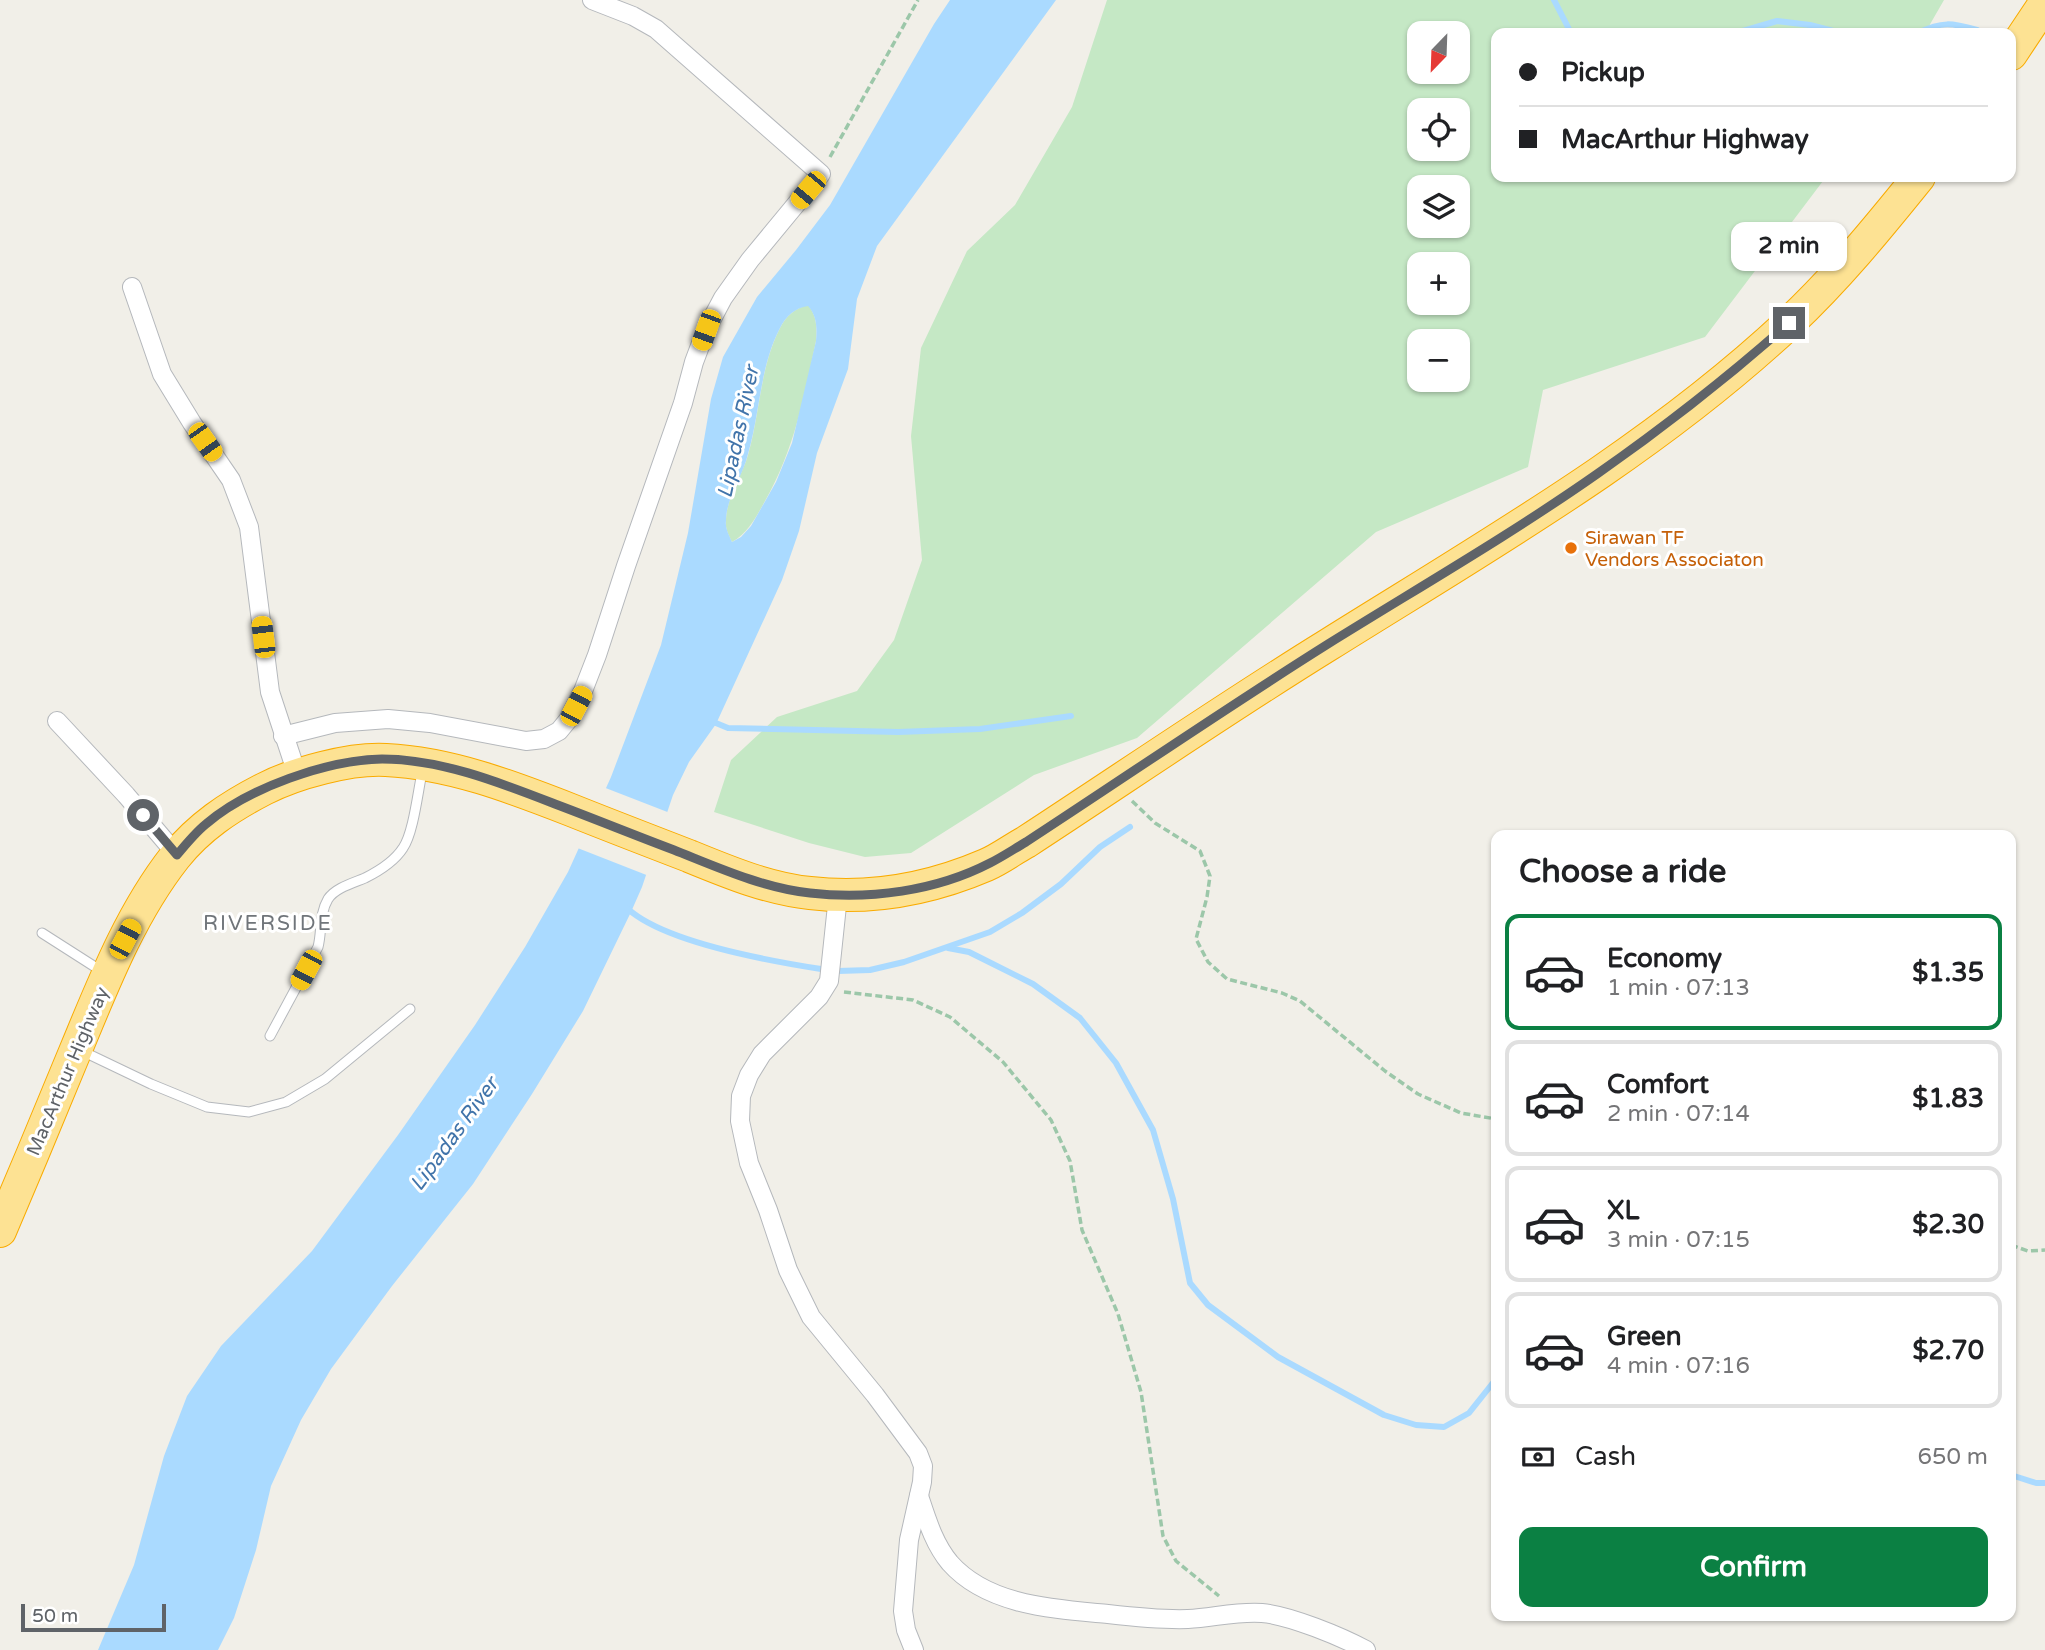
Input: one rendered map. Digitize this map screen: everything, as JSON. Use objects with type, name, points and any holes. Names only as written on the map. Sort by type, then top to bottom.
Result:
[{"type":"highway","points":[[2016,46],[2045,3]]},
{"type":"highway","name":"MacArthur Highway","points":[[3,1217],[107,975],[157,881],[206,824],[240,801],[297,774],[355,762],[382,759],[424,763],[515,788],[766,884],[806,893],[838,896],[905,891],[945,880],[988,864],[1026,842],[1324,647],[1532,517],[1661,429],[1740,367],[1789,323],[1853,258],[1915,182]]},
{"type":"street","points":[[283,736],[335,723],[388,719],[430,723],[526,741],[544,739],[559,731],[583,691],[597,655],[706,330],[723,298],[750,260],[821,174],[656,29],[633,16],[592,0]]},
{"type":"street","points":[[132,287],[162,374],[231,480],[249,527],[270,692],[297,774]]},
{"type":"street","points":[[57,721],[177,855]]},
{"type":"street","points":[[838,896],[832,965],[828,981],[820,997],[762,1054],[749,1075],[741,1096],[740,1108],[749,1163],[788,1270],[811,1317],[875,1395],[918,1453],[923,1466],[909,1540],[903,1611],[906,1630],[914,1650]]},
{"type":"street","points":[[919,1496],[936,1543],[951,1564],[977,1586],[1010,1599],[1056,1609],[1139,1617],[1188,1619],[1261,1613],[1289,1618],[1366,1650]]},
{"type":"lane","points":[[270,1036],[318,947],[322,914],[330,895],[391,862],[405,846],[424,763]]},
{"type":"lane","points":[[42,933],[107,975]]},
{"type":"lane","points":[[76,1049],[207,1107],[249,1111],[286,1102],[325,1079],[410,1009]]},
{"type":"path","points":[[821,174],[918,0]]},
{"type":"path","points":[[1118,782],[1136,807],[1155,824],[1200,852],[1210,876],[1196,939],[1208,962],[1227,979],[1282,993],[1300,1001],[1385,1071],[1418,1094],[1461,1113],[1491,1118]]},
{"type":"path","points":[[824,989],[913,1000],[950,1017],[1003,1062],[1051,1120],[1070,1161],[1082,1230],[1118,1314],[1141,1392],[1163,1536],[1176,1561],[1241,1614]]},
{"type":"path","points":[[2016,1247],[2028,1251],[2045,1250]]},
{"type":"green space","points":[[1107,0],[1944,0],[1928,28],[1491,28],[1491,182],[1822,182],[1705,337],[1543,390],[1528,467],[1376,532],[1137,738],[1034,775],[911,853],[865,857],[809,843],[714,812],[731,760],[777,717],[857,691],[894,640],[922,560],[911,436],[921,348],[967,251],[1015,205],[1072,107]]},
{"type":"green space","points":[[808,305],[816,322],[816,341],[791,443],[775,482],[758,513],[748,529],[732,542],[726,527],[727,512],[748,455],[768,358],[785,320],[795,310]]},
{"type":"water","name":"Lipadas River","points":[[950,0],[1056,0],[877,246],[857,299],[848,369],[817,453],[799,531],[782,580],[716,724],[689,762],[673,795],[642,887],[583,1011],[473,1184],[392,1286],[331,1369],[301,1420],[271,1486],[256,1550],[234,1618],[218,1650],[98,1650],[134,1565],[164,1456],[187,1396],[221,1346],[312,1251],[398,1135],[475,1025],[525,947],[568,872],[611,777],[661,645],[688,533],[711,399],[723,357],[757,297],[830,205]],"holes":[[[808,306],[816,322],[816,341],[792,443],[776,482],[751,526],[732,542],[726,526],[727,512],[748,454],[768,358],[782,324],[791,313]]]},
{"type":"pier","points":[[603,787],[670,813],[649,876],[575,847]]},
{"type":"waterway","points":[[1554,0],[1568,28]]},
{"type":"waterway","points":[[1753,28],[1777,21],[1822,28]]},
{"type":"waterway","points":[[1929,28],[1947,24],[1969,28]]},
{"type":"waterway","points":[[711,721],[728,728],[898,732],[980,729],[1071,716]]},
{"type":"waterway","points":[[838,971],[870,970],[904,962],[990,932],[1022,913],[1061,884],[1100,847],[1130,827]]},
{"type":"waterway","points":[[628,909],[645,921],[692,941],[821,969]]},
{"type":"waterway","points":[[948,948],[969,952],[1033,984],[1080,1018],[1116,1063],[1153,1130],[1173,1199],[1190,1283],[1208,1305],[1278,1357],[1384,1415],[1416,1425],[1444,1427],[1469,1413],[1491,1385]]},
{"type":"waterway","points":[[2016,1477],[2045,1483]]},
{"type":"place","name":"Sirawan TF Vendors Associaton","points":[[1571,548]]},
{"type":"district","name":"RIVERSIDE","points":[[268,923]]},
{"type":"route","points":[[143,815],[177,855],[206,824],[240,801],[276,782],[297,774],[382,759],[424,763],[515,788],[722,869],[766,884],[806,893],[864,895],[905,891],[945,880],[988,864],[1026,842],[1324,647],[1595,476],[1740,367],[1789,323]]}]
